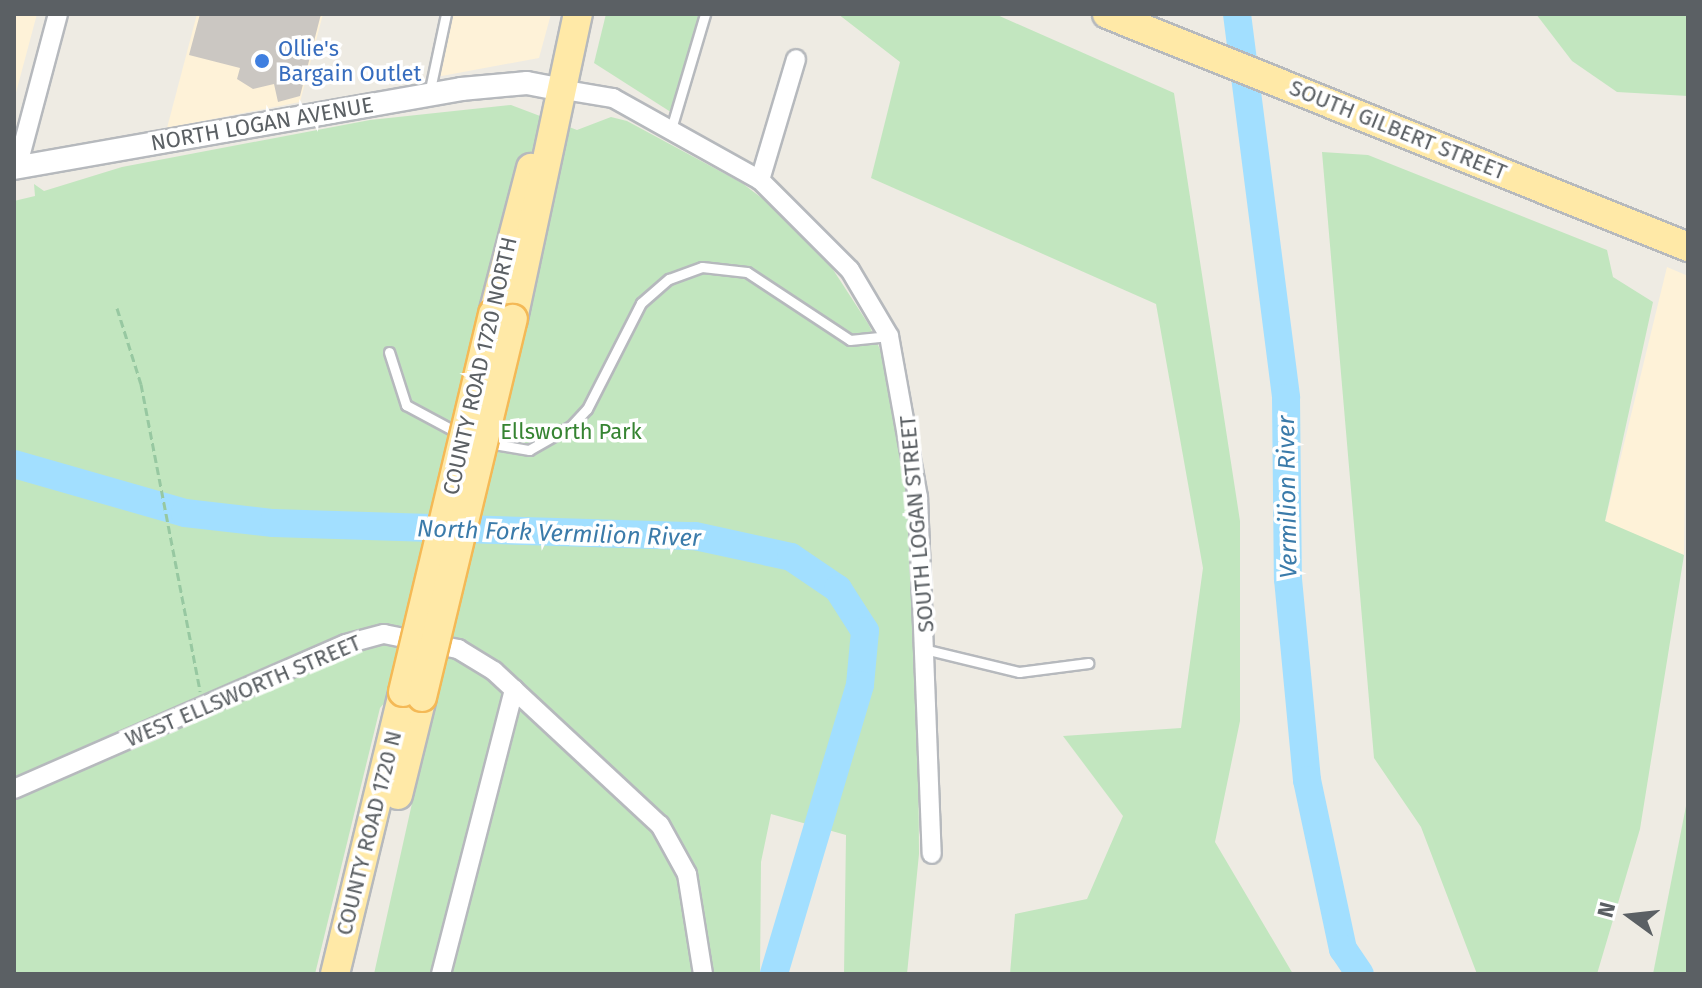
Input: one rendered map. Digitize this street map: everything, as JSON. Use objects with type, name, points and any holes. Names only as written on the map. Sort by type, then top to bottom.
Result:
[{"type":"main road","name":"COUNTY ROAD 1720 NORTH","points":[[413,695],[578,14]]},
{"type":"main road","name":"SOUTH GILBERT STREET","points":[[1107,14],[1688,247]]},
{"type":"main road","name":"COUNTY ROAD 1720 N","points":[[335,974],[413,695]]},
{"type":"main road","name":"COUNTY ROAD 1720 N","points":[[355,974],[413,695]]},
{"type":"street","points":[[16,168],[58,14]]},
{"type":"street","points":[[760,180],[796,59]]},
{"type":"street","name":"NORTH LOGAN AVENUE","points":[[16,168],[429,94],[527,83],[559,89]]},
{"type":"street","name":"SOUTH LOGAN STREET","points":[[559,89],[613,98],[760,180],[850,270],[889,336],[918,497],[928,650],[932,854]]},
{"type":"street","name":"WEST ELLSWORTH STREET","points":[[14,789],[201,707],[384,634],[458,649],[514,689],[660,825],[687,874],[703,974]]},
{"type":"street","points":[[441,974],[514,689]]},
{"type":"lane","points":[[429,94],[446,14]]},
{"type":"lane","points":[[671,129],[705,14]]},
{"type":"lane","points":[[389,352],[406,405],[428,421],[529,450],[587,409],[641,303],[669,279],[702,267],[747,272],[850,340],[889,336]]},
{"type":"lane","points":[[928,650],[1019,672],[1088,663]]},
{"type":"path","points":[[117,308],[154,448],[178,566],[201,707]]},
{"type":"shaded area","points":[[14,14],[37,14],[14,100]]},
{"type":"shaded area","name":"Ollie's Bargain Outlet","points":[[197,14],[323,14],[300,102],[167,128]]},
{"type":"shaded area","points":[[446,14],[551,14],[539,58],[431,78]]},
{"type":"shaded area","points":[[1667,267],[1688,276],[1684,555],[1605,522]]},
{"type":"green space","points":[[606,14],[705,14],[677,116],[594,63]]},
{"type":"green space","points":[[838,14],[995,14],[1174,93],[1240,521],[1240,721],[1215,842],[1293,974],[1010,974],[1015,914],[1087,899],[1123,816],[1063,736],[1181,728],[1203,568],[1156,304],[871,178],[900,62]]},
{"type":"green space","points":[[1536,14],[1688,14],[1688,96],[1617,92],[1572,61]]},
{"type":"green space","name":"Ellsworth Park","points":[[511,105],[577,130],[611,117],[627,121],[742,183],[789,219],[832,268],[869,325],[888,367],[908,464],[917,597],[919,854],[907,974],[844,974],[846,835],[771,814],[761,862],[760,974],[374,974],[435,700],[387,700],[380,708],[315,974],[14,974],[14,201],[35,196],[34,184],[44,191],[122,167],[370,120]]},
{"type":"green space","points":[[1322,152],[1368,155],[1607,250],[1613,277],[1653,302],[1605,521],[1684,555],[1640,829],[1597,974],[1477,974],[1421,827],[1374,758]]},
{"type":"green space","points":[[1688,796],[1688,974],[1653,974]]},
{"type":"building","name":"Ollie's Bargain Outlet","points":[[200,14],[321,14],[300,96],[278,102],[274,84],[253,89],[237,79],[240,68],[189,55]]},
{"type":"waterway","name":"Vermilion River","points":[[1237,14],[1286,398],[1288,579],[1307,780],[1343,949],[1360,974]]},
{"type":"waterway","name":"North Fork Vermilion River","points":[[14,464],[185,513],[273,523],[695,536],[791,557],[838,589],[865,631],[860,685],[774,974]]},
{"type":"place","name":"Ollie's Bargain Outlet","points":[[262,61]]}]
